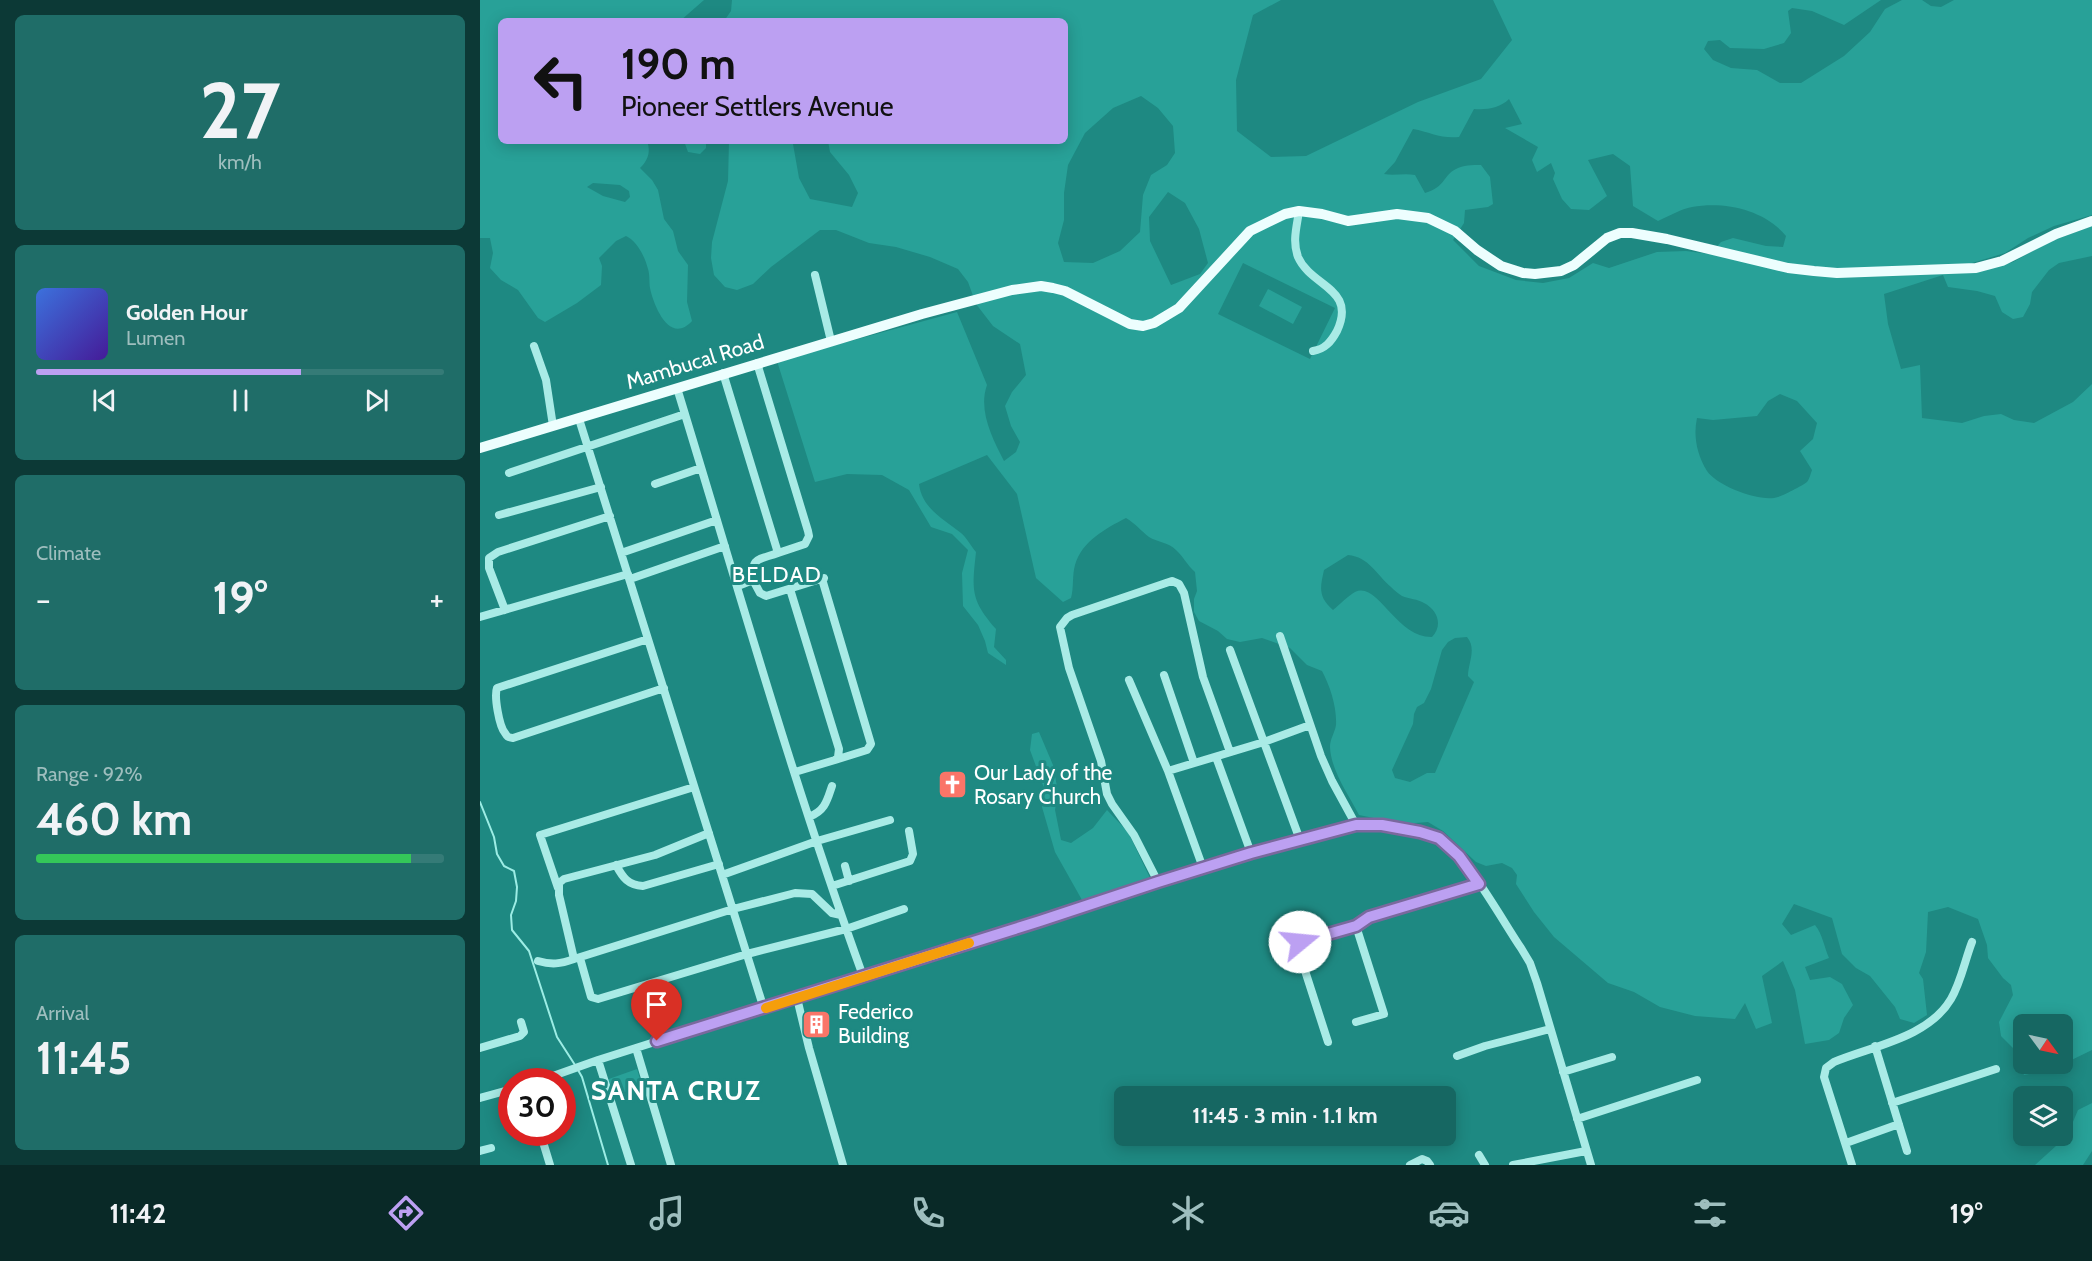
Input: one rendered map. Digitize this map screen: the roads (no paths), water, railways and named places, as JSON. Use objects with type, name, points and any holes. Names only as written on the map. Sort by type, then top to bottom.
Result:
[{"type":"main road","points":[[1299,211],[1311,211],[1348,221],[1397,214],[1419,215],[1444,224],[1501,266],[1535,274],[1561,271],[1574,265],[1607,238],[1620,233],[1667,239],[1814,272],[1976,268],[2002,261],[2056,234],[2092,221]]},
{"type":"main road","name":"Mambucal Road","points":[[480,448],[723,373],[1012,290],[1041,286],[1065,291],[1130,324],[1143,326],[1154,323],[1179,308],[1250,231],[1285,214],[1299,211]]},
{"type":"street","points":[[1299,211],[1295,235],[1295,247],[1299,258],[1311,273],[1337,294],[1341,304],[1340,323],[1332,340],[1326,346],[1313,351]]},
{"type":"street","points":[[815,275],[831,341]]},
{"type":"street","points":[[534,346],[546,380],[553,426]]},
{"type":"street","points":[[757,363],[808,531],[808,540],[805,544],[758,560],[752,565],[753,580],[760,593],[766,596],[823,578],[870,744],[867,750],[795,772]]},
{"type":"street","points":[[723,373],[778,553]]},
{"type":"street","points":[[677,388],[809,817],[863,976]]},
{"type":"street","points":[[509,473],[685,414]]},
{"type":"street","points":[[579,419],[764,1009]]},
{"type":"street","points":[[655,484],[701,468]]},
{"type":"street","points":[[499,516],[601,487]]},
{"type":"street","points":[[505,610],[489,568],[489,558],[498,552],[610,516]]},
{"type":"street","points":[[621,553],[717,520]]},
{"type":"street","points":[[480,617],[629,577],[725,546]]},
{"type":"street","points":[[738,586],[753,580]]},
{"type":"street","points":[[1158,882],[1134,835],[1107,794],[1099,754],[1070,668],[1060,627],[1063,622],[1072,615],[1172,581],[1179,584],[1184,593],[1203,676],[1230,752]]},
{"type":"street","points":[[790,589],[839,749],[835,760]]},
{"type":"street","points":[[1280,636],[1310,725],[1332,781],[1356,825]]},
{"type":"street","points":[[648,639],[497,688],[495,694],[503,731],[508,737],[513,738],[664,688]]},
{"type":"street","points":[[1230,650],[1300,840]]},
{"type":"street","points":[[1164,675],[1194,763]]},
{"type":"street","points":[[1130,680],[1168,771],[1203,868]]},
{"type":"street","points":[[1168,771],[1264,742],[1310,725]]},
{"type":"street","points":[[1216,757],[1251,853]]},
{"type":"street","points":[[694,786],[540,834],[558,888],[577,958],[591,997],[595,1000],[747,954],[846,929],[904,909]]},
{"type":"street","points":[[809,817],[825,807],[832,786]]},
{"type":"street","points":[[722,874],[817,841],[890,820]]},
{"type":"street","points":[[575,1068],[1251,853],[1356,825],[1382,825],[1439,838],[1459,856],[1530,963],[1591,1165]]},
{"type":"street","points":[[832,886],[910,861],[913,854],[909,831]]},
{"type":"street","points":[[558,888],[564,879],[655,855],[709,833]]},
{"type":"street","points":[[616,865],[625,880],[643,886],[719,864]]},
{"type":"street","points":[[845,866],[849,881]]},
{"type":"street","points":[[1328,1042],[1298,945],[1304,940],[1356,926],[1369,917],[1479,884]]},
{"type":"street","points":[[538,961],[558,965],[778,896],[805,892],[817,897],[832,914],[841,915]]},
{"type":"street","points":[[1356,926],[1384,1014],[1356,1022]]},
{"type":"street","points":[[1852,1165],[1824,1077],[1826,1068],[1834,1062],[1916,1031],[1946,1006],[1953,994],[1972,942]]},
{"type":"street","points":[[797,998],[843,1165]]},
{"type":"street","points":[[480,1048],[520,1036],[524,1032],[520,1022]]},
{"type":"street","points":[[1457,1056],[1494,1043],[1550,1029]]},
{"type":"street","points":[[1875,1046],[1907,1151]]},
{"type":"street","points":[[636,1048],[671,1165]]},
{"type":"street","points":[[1563,1072],[1612,1057]]},
{"type":"street","points":[[598,1060],[631,1165]]},
{"type":"street","points":[[1892,1103],[1996,1069]]},
{"type":"street","points":[[1577,1119],[1697,1080]]},
{"type":"street","points":[[480,1098],[498,1093]]},
{"type":"street","points":[[1846,1143],[1899,1124]]},
{"type":"street","points":[[544,1146],[550,1165]]},
{"type":"street","points":[[480,1151],[491,1148]]},
{"type":"street","points":[[1513,1165],[1586,1151]]},
{"type":"street","points":[[1479,1155],[1485,1165]]},
{"type":"street","points":[[1410,1165],[1422,1159],[1430,1165]]},
{"type":"waterway","points":[[480,802],[494,837],[497,854],[504,866],[514,871],[517,887],[516,901],[511,915],[512,930],[529,951],[557,1037],[575,1065]]},
{"type":"waterway","points":[[578,1070],[608,1165]]},
{"type":"place","name":"Our Lady of the Rosary Church","points":[[953,785]]},
{"type":"place","name":"Federico Building","points":[[817,1024]]},
{"type":"district","name":"BELDAD","points":[[777,574]]},
{"type":"district","name":"SANTA CRUZ","points":[[676,1091]]}]
